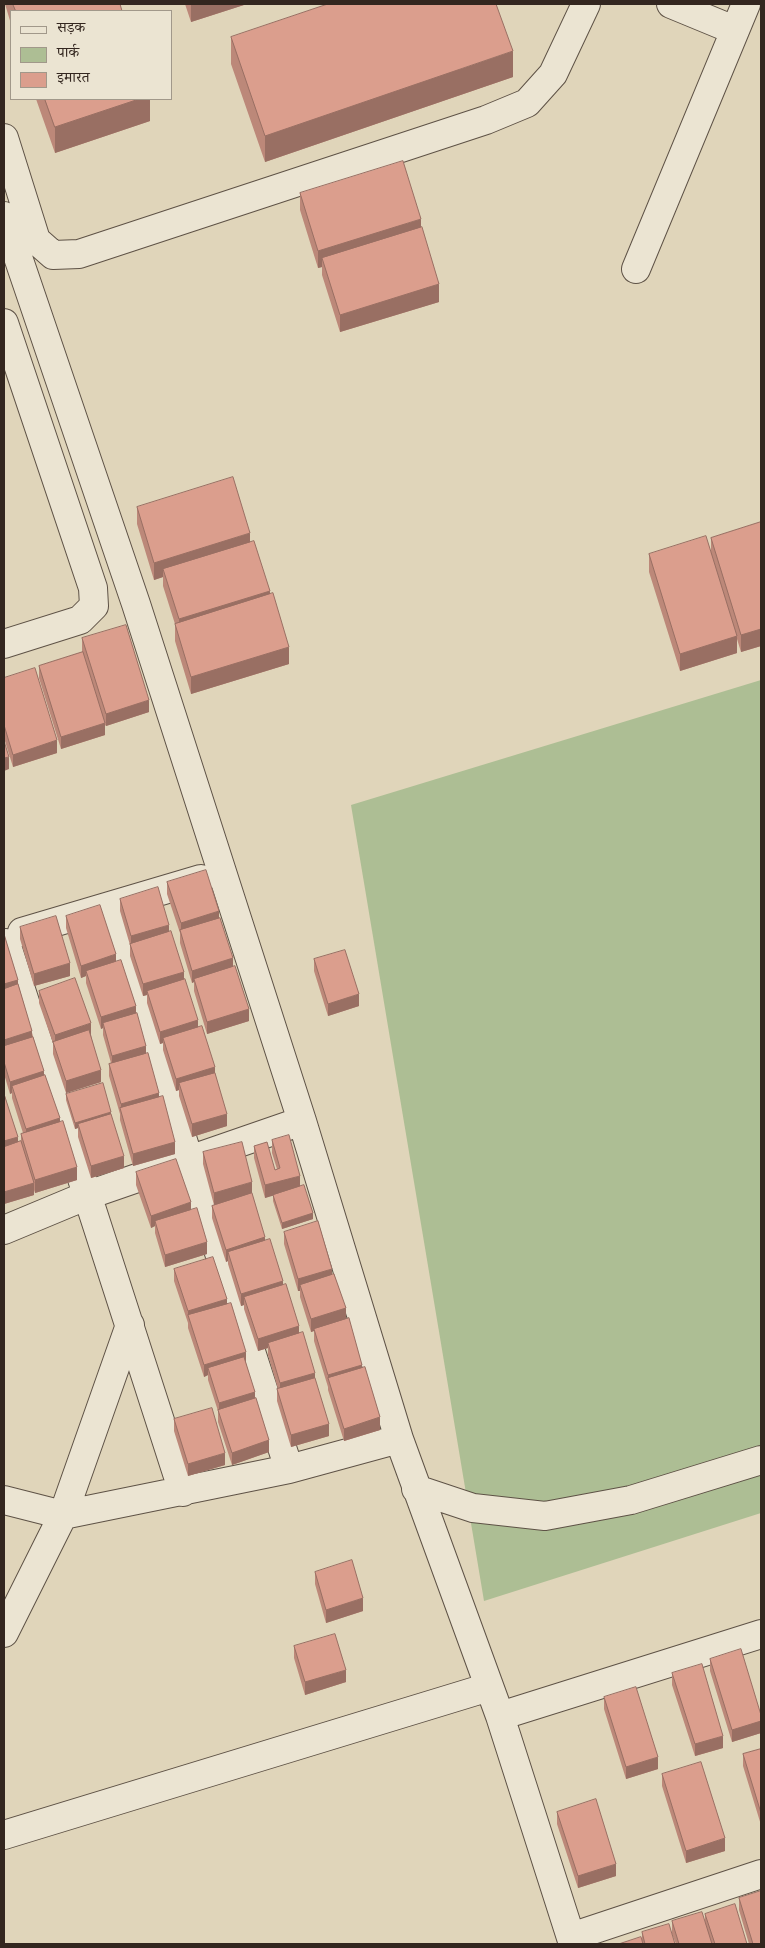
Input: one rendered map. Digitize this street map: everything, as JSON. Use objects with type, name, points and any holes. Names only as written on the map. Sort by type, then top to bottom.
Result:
[{"type":"street","points":[[4,138],[36,240],[54,255],[78,254],[486,120],[527,103],[553,74],[586,4]]},
{"type":"street","points":[[671,4],[734,30]]},
{"type":"street","points":[[636,270],[746,4]]},
{"type":"street","points":[[4,216],[136,604],[302,1121],[399,1439],[500,1716],[572,1940],[761,1874]]},
{"type":"street","points":[[4,644],[80,620],[94,606],[93,588],[6,338]]},
{"type":"street","points":[[184,1492],[4,937],[110,908],[222,872]]},
{"type":"street","points":[[110,908],[289,1469]]},
{"type":"street","points":[[4,1230],[88,1195],[302,1121]]},
{"type":"street","points":[[4,1633],[63,1515],[130,1325]]},
{"type":"street","points":[[4,1500],[63,1515],[184,1492],[289,1469],[399,1439]]},
{"type":"street","points":[[416,1489],[473,1508],[545,1516],[631,1500],[761,1460]]},
{"type":"street","points":[[500,1716],[761,1634]]},
{"type":"street","points":[[4,1835],[489,1687]]},
{"type":"green space","points":[[761,680],[761,1513],[484,1601],[351,805]]},
{"type":"building","points":[[13,4],[120,4],[122,10],[16,10]]},
{"type":"building","points":[[328,4],[496,4],[513,51],[265,136],[231,37]]},
{"type":"building","points":[[45,100],[136,100],[55,127]]},
{"type":"building","points":[[403,161],[421,219],[318,251],[300,193]]},
{"type":"building","points":[[422,227],[439,284],[340,315],[322,258]]},
{"type":"building","points":[[233,477],[250,533],[154,563],[137,507]]},
{"type":"building","points":[[761,522],[761,629],[741,635],[711,538]]},
{"type":"building","points":[[706,536],[737,636],[680,654],[649,554]]},
{"type":"building","points":[[254,541],[270,591],[179,619],[163,569]]},
{"type":"building","points":[[273,593],[289,647],[191,677],[175,624]]},
{"type":"building","points":[[126,625],[149,700],[106,714],[82,638]]},
{"type":"building","points":[[83,652],[105,723],[61,737],[39,666]]},
{"type":"building","points":[[35,668],[57,740],[13,755],[4,725],[4,678]]},
{"type":"building","points":[[4,741],[9,757],[4,758]]},
{"type":"building","points":[[206,870],[219,911],[181,923],[167,882]]},
{"type":"building","points":[[158,887],[169,925],[131,936],[120,899]]},
{"type":"building","points":[[100,905],[116,954],[81,966],[66,916]]},
{"type":"building","points":[[56,916],[70,963],[34,974],[20,927]]},
{"type":"building","points":[[220,918],[233,958],[192,971],[180,930]]},
{"type":"building","points":[[171,931],[184,972],[143,984],[130,944]]},
{"type":"building","points":[[4,934],[18,980],[4,984]]},
{"type":"building","points":[[345,950],[359,994],[328,1004],[314,959]]},
{"type":"building","points":[[121,960],[136,1006],[101,1017],[86,971]]},
{"type":"building","points":[[235,966],[249,1009],[207,1022],[194,979]]},
{"type":"building","points":[[75,978],[91,1023],[55,1035],[39,991]]},
{"type":"building","points":[[185,979],[198,1020],[160,1032],[147,991]]},
{"type":"building","points":[[18,984],[32,1031],[4,1040],[4,989]]},
{"type":"building","points":[[137,1013],[146,1046],[112,1056],[103,1023]]},
{"type":"building","points":[[202,1026],[215,1067],[176,1079],[163,1038]]},
{"type":"building","points":[[89,1030],[101,1070],[66,1081],[53,1042]]},
{"type":"building","points":[[33,1037],[44,1071],[10,1082],[4,1062],[4,1046]]},
{"type":"building","points":[[148,1053],[159,1093],[121,1104],[109,1064]]},
{"type":"building","points":[[215,1073],[227,1114],[192,1124],[179,1083]]},
{"type":"building","points":[[45,1075],[60,1118],[26,1129],[12,1086]]},
{"type":"building","points":[[103,1083],[111,1112],[75,1123],[66,1094]]},
{"type":"building","points":[[4,1094],[18,1137],[4,1141]]},
{"type":"building","points":[[163,1096],[175,1142],[133,1154],[120,1108]]},
{"type":"building","points":[[111,1114],[124,1156],[91,1166],[78,1124]]},
{"type":"building","points":[[63,1121],[77,1167],[35,1180],[21,1134]]},
{"type":"building","points":[[289,1135],[300,1176],[265,1185],[254,1146],[267,1142],[275,1170],[280,1168],[272,1140]]},
{"type":"building","points":[[21,1141],[34,1183],[4,1192],[4,1147]]},
{"type":"building","points":[[242,1142],[252,1182],[214,1193],[203,1152]]},
{"type":"building","points":[[176,1159],[191,1202],[151,1216],[136,1172]]},
{"type":"building","points":[[304,1185],[313,1213],[282,1223],[273,1195]]},
{"type":"building","points":[[252,1193],[265,1237],[226,1250],[212,1206]]},
{"type":"building","points":[[197,1208],[207,1242],[165,1255],[155,1221]]},
{"type":"building","points":[[318,1221],[332,1269],[298,1279],[284,1232]]},
{"type":"building","points":[[270,1239],[283,1281],[241,1294],[228,1252]]},
{"type":"building","points":[[213,1257],[227,1299],[188,1311],[174,1269]]},
{"type":"building","points":[[334,1274],[346,1308],[311,1319],[300,1285]]},
{"type":"building","points":[[286,1284],[299,1326],[258,1339],[244,1297]]},
{"type":"building","points":[[231,1303],[246,1352],[204,1365],[188,1315]]},
{"type":"building","points":[[349,1318],[362,1365],[328,1375],[314,1329]]},
{"type":"building","points":[[303,1332],[315,1373],[280,1383],[268,1343]]},
{"type":"building","points":[[244,1357],[255,1392],[219,1403],[208,1368]]},
{"type":"building","points":[[365,1367],[380,1417],[344,1429],[328,1378]]},
{"type":"building","points":[[315,1378],[329,1424],[291,1435],[277,1389]]},
{"type":"building","points":[[256,1398],[269,1440],[232,1453],[218,1410]]},
{"type":"building","points":[[212,1408],[225,1453],[188,1464],[174,1419]]},
{"type":"building","points":[[352,1560],[363,1598],[326,1610],[315,1572]]},
{"type":"building","points":[[335,1634],[346,1670],[305,1682],[294,1646]]},
{"type":"building","points":[[741,1649],[761,1715],[761,1721],[732,1730],[710,1659]]},
{"type":"building","points":[[702,1664],[723,1736],[695,1744],[672,1673]]},
{"type":"building","points":[[636,1687],[658,1757],[626,1767],[604,1697]]},
{"type":"building","points":[[761,1749],[761,1813],[743,1754]]},
{"type":"building","points":[[701,1762],[725,1838],[686,1851],[662,1774]]},
{"type":"building","points":[[596,1799],[616,1864],[578,1876],[557,1812]]},
{"type":"building","points":[[761,1891],[761,1944],[753,1944],[739,1898]]},
{"type":"building","points":[[735,1904],[747,1944],[715,1944],[705,1914]]},
{"type":"building","points":[[702,1912],[712,1944],[679,1944],[672,1921]]},
{"type":"building","points":[[669,1924],[675,1944],[645,1944],[642,1932]]},
{"type":"building","points":[[641,1937],[643,1944],[619,1944]]}]
